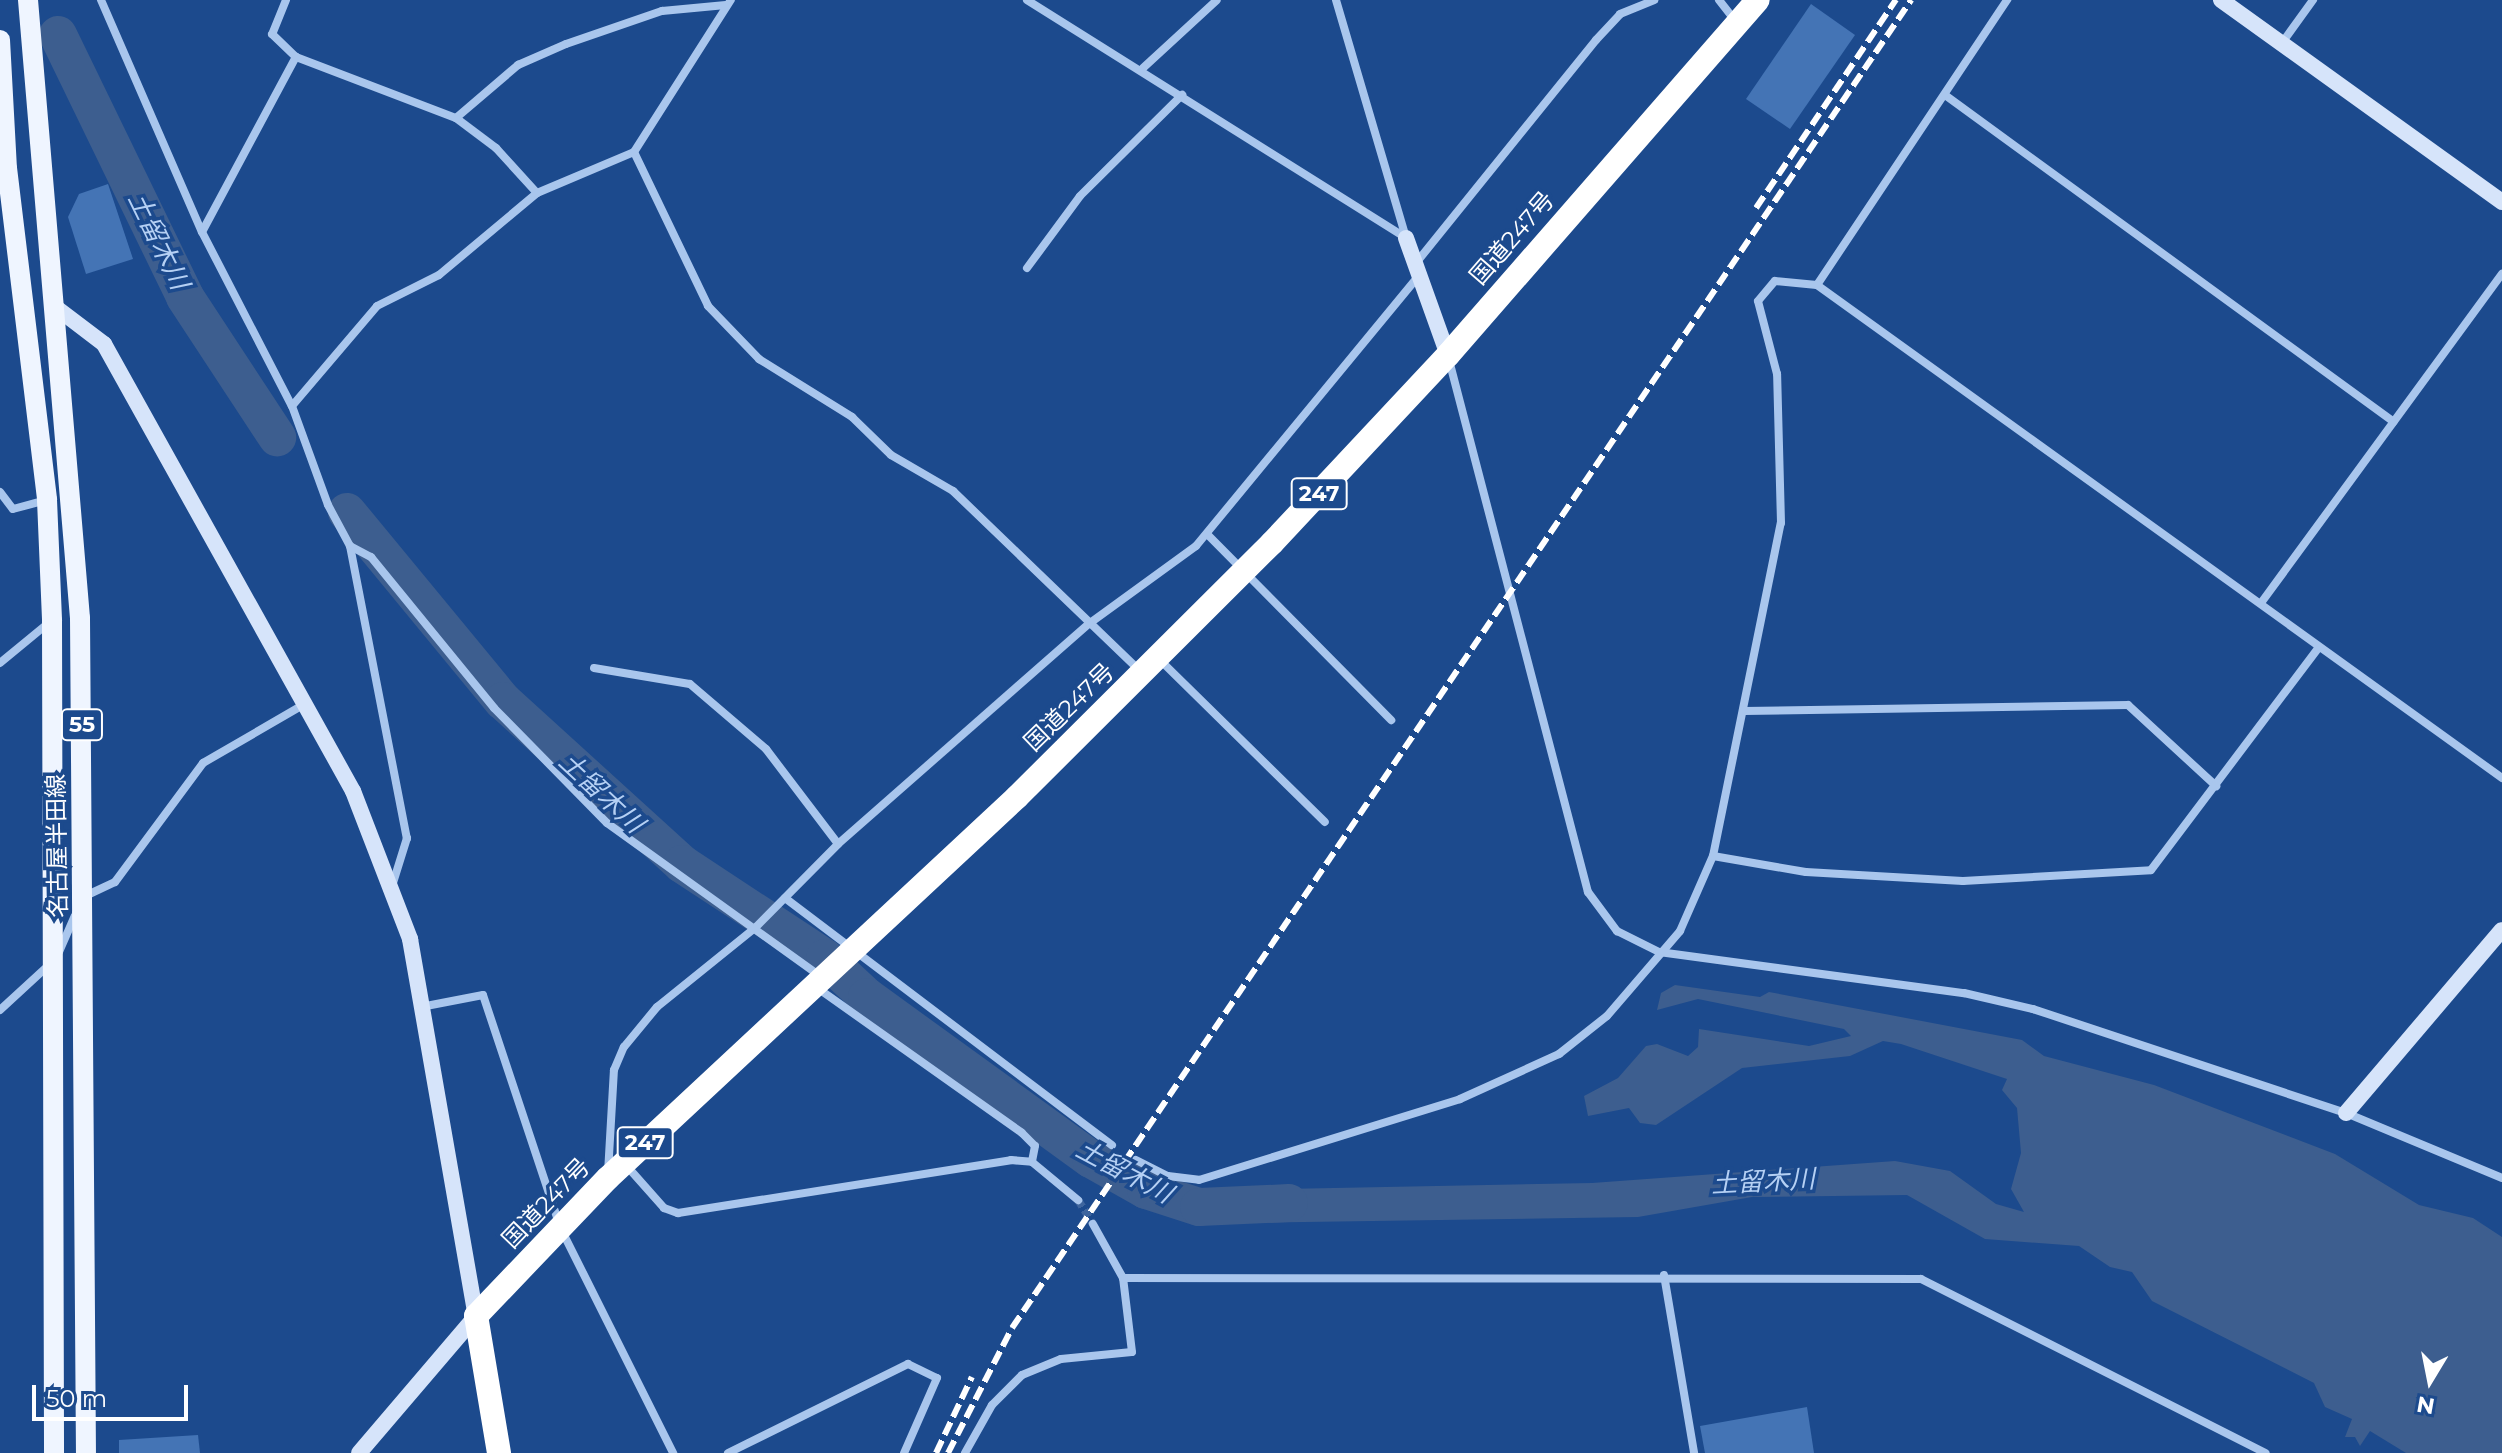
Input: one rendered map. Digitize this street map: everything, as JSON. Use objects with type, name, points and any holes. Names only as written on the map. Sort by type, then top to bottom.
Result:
[{"type":"highway","name":"国道247号","points":[[476,1316],[616,1171],[817,981],[851,953],[1151,667],[1245,571],[1448,355],[1758,0]]},
{"type":"highway","points":[[476,1316],[499,1453]]},
{"type":"main road","name":"名古屋半田線","points":[[28,0],[77,545],[84,895],[86,1453]]},
{"type":"main road","name":"名古屋半田線","points":[[0,40],[7,168],[47,500],[52,621],[54,1453]]},
{"type":"street","points":[[101,0],[202,232],[292,406],[328,505],[350,546],[407,838],[393,883]]},
{"type":"street","points":[[286,0],[272,34],[296,57],[456,118],[496,148],[537,193]]},
{"type":"street","points":[[1027,0],[1143,68],[1406,238]]},
{"type":"street","points":[[1143,68],[1217,0]]},
{"type":"street","points":[[1336,0],[1406,238],[1448,355],[1588,892],[1617,931],[1659,952],[1964,993],[2033,1009],[2346,1113],[2502,1178]]},
{"type":"street","points":[[1078,1200],[1032,1162],[1011,1160],[678,1213],[664,1208],[616,1171],[608,1123],[624,1047],[657,1007],[756,927],[838,844],[1090,623],[1207,534],[1596,40],[1620,14],[1654,0]]},
{"type":"street","points":[[1719,0],[1737,23]]},
{"type":"street","points":[[1817,285],[2007,0]]},
{"type":"street","points":[[2221,0],[2502,202]]},
{"type":"street","points":[[2282,43],[2313,0]]},
{"type":"street","points":[[292,406],[377,306],[439,275],[537,193],[634,152],[728,2]]},
{"type":"street","points":[[456,118],[518,65],[566,44],[662,11],[728,2]]},
{"type":"street","points":[[202,232],[296,57]]},
{"type":"street","points":[[1027,268],[1080,196],[1182,95]]},
{"type":"street","points":[[1945,95],[2394,422]]},
{"type":"street","points":[[634,152],[708,306],[759,359],[852,417],[891,455],[953,491],[1090,623],[1151,667],[1325,822]]},
{"type":"street","points":[[2261,603],[2502,274]]},
{"type":"street","points":[[1136,1160],[1168,1176],[1199,1180],[1460,1099],[1559,1054],[1607,1016],[1695,905],[1713,856],[1781,523],[1777,374],[1758,301],[1775,281],[1817,285],[2502,778]]},
{"type":"street","points":[[54,306],[104,344],[353,791],[393,883],[426,1006],[476,1316],[359,1453]]},
{"type":"street","points":[[0,492],[13,509],[47,500]]},
{"type":"street","points":[[1207,534],[1391,720]]},
{"type":"street","points":[[350,546],[371,557],[494,708],[607,823],[756,927],[817,981],[1022,1133],[1035,1146],[1032,1162]]},
{"type":"street","points":[[0,663],[52,621]]},
{"type":"street","points":[[1713,856],[1806,872],[1963,881],[2123,876],[2151,870],[2318,648]]},
{"type":"street","points":[[594,668],[690,684],[766,749],[838,844]]},
{"type":"street","points":[[0,1010],[55,961],[84,895],[115,882],[203,763],[303,705]]},
{"type":"street","points":[[1744,711],[2128,705],[2216,786]]},
{"type":"street","points":[[783,900],[1112,1145]]},
{"type":"street","points":[[2346,1113],[2502,930]]},
{"type":"street","points":[[426,1006],[483,995],[560,1227],[673,1453]]},
{"type":"street","points":[[965,1453],[992,1405],[1022,1375],[1061,1359],[1132,1352],[1123,1278],[1093,1224]]},
{"type":"street","points":[[1123,1278],[1664,1275],[1921,1279],[2266,1453]]},
{"type":"street","points":[[1664,1275],[1694,1453]]},
{"type":"street","points":[[728,1453],[908,1364],[937,1378],[904,1453]]},
{"type":"water","points":[[1675,985],[1760,997],[1769,992],[2022,1040],[2044,1056],[2154,1085],[2335,1154],[2419,1205],[2473,1218],[2502,1237],[2502,1453],[2406,1453],[2370,1431],[2360,1446],[2355,1437],[2345,1437],[2352,1419],[2325,1407],[2314,1383],[2152,1301],[2132,1272],[2110,1267],[2079,1246],[1985,1239],[1907,1195],[1752,1197],[1638,1217],[1238,1223],[1237,1190],[1592,1183],[1895,1161],[1950,1171],[1996,1204],[2024,1212],[2011,1189],[2021,1153],[2017,1108],[2002,1090],[2007,1079],[1901,1044],[1883,1041],[1850,1056],[1742,1068],[1656,1125],[1640,1123],[1629,1108],[1588,1116],[1584,1096],[1618,1078],[1646,1046],[1657,1044],[1688,1056],[1698,1047],[1699,1029],[1809,1046],[1851,1036],[1844,1029],[1698,999],[1657,1010],[1661,993]]},
{"type":"building","points":[[1811,4],[1855,35],[1790,129],[1746,99]]},
{"type":"building","points":[[108,184],[133,259],[86,274],[68,217],[79,194]]},
{"type":"building","points":[[1807,1407],[1814,1453],[1705,1453],[1700,1426]]},
{"type":"building","points":[[198,1435],[200,1453],[119,1453],[119,1440]]},
{"type":"waterway","name":"土留木川","points":[[58,35],[185,297],[277,437]]},
{"type":"waterway","name":"土留木川","points":[[347,512],[503,701],[682,864],[825,958],[867,997],[1091,1159],[1146,1190],[1199,1207],[1289,1203]]},
{"type":"tunnel","points":[[1078,1200],[1093,1224]]},
{"type":"railway","points":[[1756,208],[1896,0]]},
{"type":"railway","points":[[948,1453],[1012,1328],[1911,0]]},
{"type":"railway","points":[[936,1453],[972,1377]]}]
